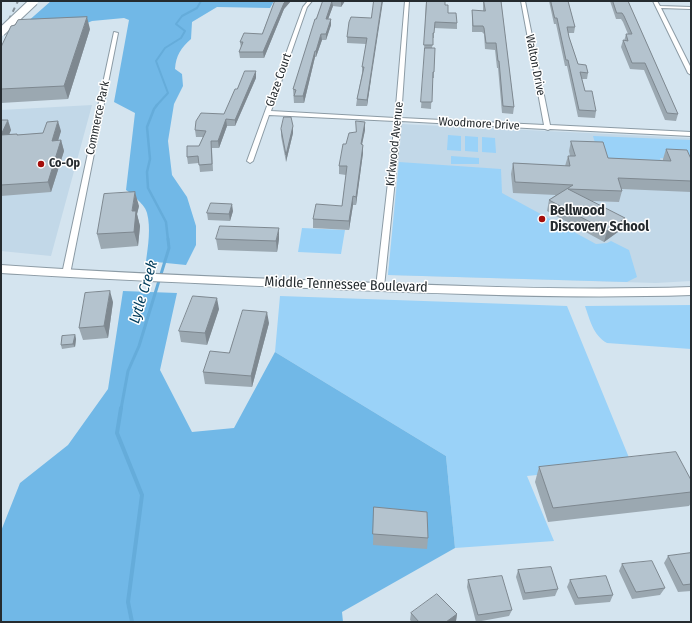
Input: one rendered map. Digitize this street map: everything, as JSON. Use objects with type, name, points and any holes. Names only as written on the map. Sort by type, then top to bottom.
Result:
[{"type":"main road","points":[[1,32],[34,1]]},
{"type":"main road","name":"Middle Tennessee Boulevard","points":[[1,269],[133,277],[592,293],[691,291]]},
{"type":"street","name":"Glaze Court","points":[[250,161],[305,7],[310,1]]},
{"type":"street","name":"Kirkwood Avenue","points":[[380,286],[398,120],[407,1]]},
{"type":"street","name":"Walton Drive","points":[[523,1],[548,128]]},
{"type":"street","points":[[655,1],[691,73]]},
{"type":"street","points":[[658,7],[691,8]]},
{"type":"street","name":"Commerce Park","points":[[66,274],[116,33]]},
{"type":"street","name":"Woodmore Drive","points":[[268,113],[691,134]]},
{"type":"shaded area","points":[[51,1],[274,1],[270,8],[217,7],[192,22],[191,39],[184,46],[178,56],[175,69],[182,74],[183,86],[174,104],[168,141],[172,175],[187,197],[196,226],[196,245],[186,265],[146,261],[149,231],[147,213],[135,197],[126,190],[135,113],[114,102],[129,20],[124,18],[92,21],[75,28],[18,30]]},
{"type":"shaded area","points":[[92,105],[51,256],[1,251],[1,110]]},
{"type":"shaded area","name":"Bellwood Discovery School","points":[[402,124],[691,138],[691,281],[656,283],[388,275]]},
{"type":"shaded area","points":[[448,135],[461,136],[461,151],[447,150]]},
{"type":"shaded area","points":[[465,136],[478,137],[478,152],[465,151]]},
{"type":"shaded area","points":[[593,136],[691,140],[691,173],[685,160],[660,158],[664,170],[602,167]]},
{"type":"shaded area","points":[[482,137],[495,138],[496,153],[482,152]]},
{"type":"shaded area","points":[[451,156],[479,158],[479,164],[451,164]]},
{"type":"shaded area","points":[[399,162],[501,169],[502,193],[596,244],[611,241],[629,250],[637,277],[627,282],[388,275]]},
{"type":"shaded area","points":[[302,228],[345,230],[341,254],[298,252]]},
{"type":"shaded area","points":[[123,291],[177,293],[160,370],[192,432],[234,428],[275,352],[446,456],[455,548],[342,612],[343,622],[1,622],[1,531],[20,483],[68,445],[108,389]]},
{"type":"shaded area","points":[[280,296],[567,306],[632,465],[527,476],[554,541],[455,548],[446,456],[275,352]]},
{"type":"shaded area","points":[[691,305],[691,349],[607,343],[598,336],[595,331],[590,322],[585,306]]},
{"type":"building","points":[[275,1],[286,1],[263,52],[239,52],[243,42],[240,42],[244,33],[262,34]]},
{"type":"building","points":[[323,1],[332,1],[326,19],[331,19],[326,34],[321,34],[303,96],[294,96],[296,90],[293,89],[315,19]]},
{"type":"building","points":[[374,1],[382,1],[367,100],[357,99],[364,67],[362,67],[367,38],[347,37],[349,22],[351,17],[371,18]]},
{"type":"building","points":[[427,1],[445,1],[445,5],[448,5],[448,13],[456,13],[457,23],[435,22],[433,45],[424,45]]},
{"type":"building","points":[[484,1],[501,1],[514,107],[503,106],[496,43],[486,43],[483,26],[473,26],[472,10],[485,11]]},
{"type":"building","points":[[551,1],[568,1],[575,27],[567,27],[569,37],[578,64],[586,65],[588,73],[580,72],[585,91],[592,91],[596,111],[579,110],[568,60],[566,60],[557,18],[555,18]]},
{"type":"building","points":[[613,1],[628,1],[678,114],[667,113],[645,63],[632,63],[623,40],[628,41],[626,34],[632,34],[622,13],[617,13]]},
{"type":"building","points":[[87,17],[64,86],[1,89],[1,47],[11,26],[15,25],[18,20]]},
{"type":"building","points":[[425,48],[435,48],[432,102],[421,102]]},
{"type":"building","points":[[245,71],[256,71],[235,120],[226,119],[218,141],[211,141],[212,164],[199,165],[198,156],[187,157],[187,146],[199,146],[206,131],[195,130],[196,121],[201,113],[224,114]]},
{"type":"building","points":[[284,117],[291,117],[293,126],[286,155],[281,129]]},
{"type":"building","points":[[1,120],[8,120],[1,135]]},
{"type":"building","name":"Co-Op","points":[[58,121],[52,141],[61,140],[48,182],[1,185],[1,135],[43,133],[47,122]]},
{"type":"building","points":[[356,121],[365,122],[361,144],[363,145],[356,197],[353,196],[349,221],[313,219],[316,204],[342,206],[347,166],[339,166],[343,144],[346,144],[349,133],[356,132]]},
{"type":"building","points":[[571,141],[603,142],[608,158],[671,161],[666,149],[687,150],[691,159],[691,181],[618,178],[622,191],[568,189],[625,218],[607,231],[549,200],[573,185],[515,182],[513,163],[570,166],[568,156],[575,156]]},
{"type":"building","points":[[135,192],[132,211],[136,211],[134,232],[97,234],[104,194]]},
{"type":"building","points":[[211,203],[232,204],[229,214],[207,213]]},
{"type":"building","points":[[220,226],[279,228],[276,241],[216,239]]},
{"type":"building","points":[[110,291],[104,326],[79,328],[85,293]]},
{"type":"building","points":[[193,296],[217,298],[205,333],[179,331]]},
{"type":"building","points":[[243,310],[267,312],[251,376],[203,372],[210,351],[229,353]]},
{"type":"building","points":[[75,335],[73,344],[61,345],[62,336]]},
{"type":"building","points":[[676,452],[691,480],[691,492],[553,508],[539,467]]},
{"type":"building","points":[[374,507],[427,512],[428,538],[373,534]]},
{"type":"building","points":[[691,553],[691,584],[683,585],[668,556]]},
{"type":"building","points":[[652,561],[665,588],[636,592],[622,564]]},
{"type":"building","points":[[551,567],[558,589],[525,593],[518,570]]},
{"type":"building","points":[[502,576],[512,610],[478,615],[468,580]]},
{"type":"building","points":[[606,576],[613,595],[578,598],[570,580]]},
{"type":"building","points":[[437,594],[457,614],[446,622],[419,622],[411,613]]},
{"type":"waterway","name":"Lytle Creek","points":[[156,106],[168,93],[156,61],[165,48],[181,38],[185,31],[176,24],[182,16],[197,8],[201,1]]},
{"type":"waterway","name":"Lytle Creek","points":[[157,105],[147,127],[150,159],[147,172],[148,188],[166,222],[168,240]]},
{"type":"waterway","name":"Lytle Creek","points":[[121,409],[128,371],[139,346],[169,248],[168,239]]},
{"type":"waterway","name":"Lytle Creek","points":[[121,408],[117,433],[142,495],[128,602],[132,622]]},
{"type":"railway","points":[[1,36],[18,1]]},
{"type":"place","name":"Co-Op","points":[[41,164]]},
{"type":"place","name":"Bellwood Discovery School","points":[[542,219]]}]
